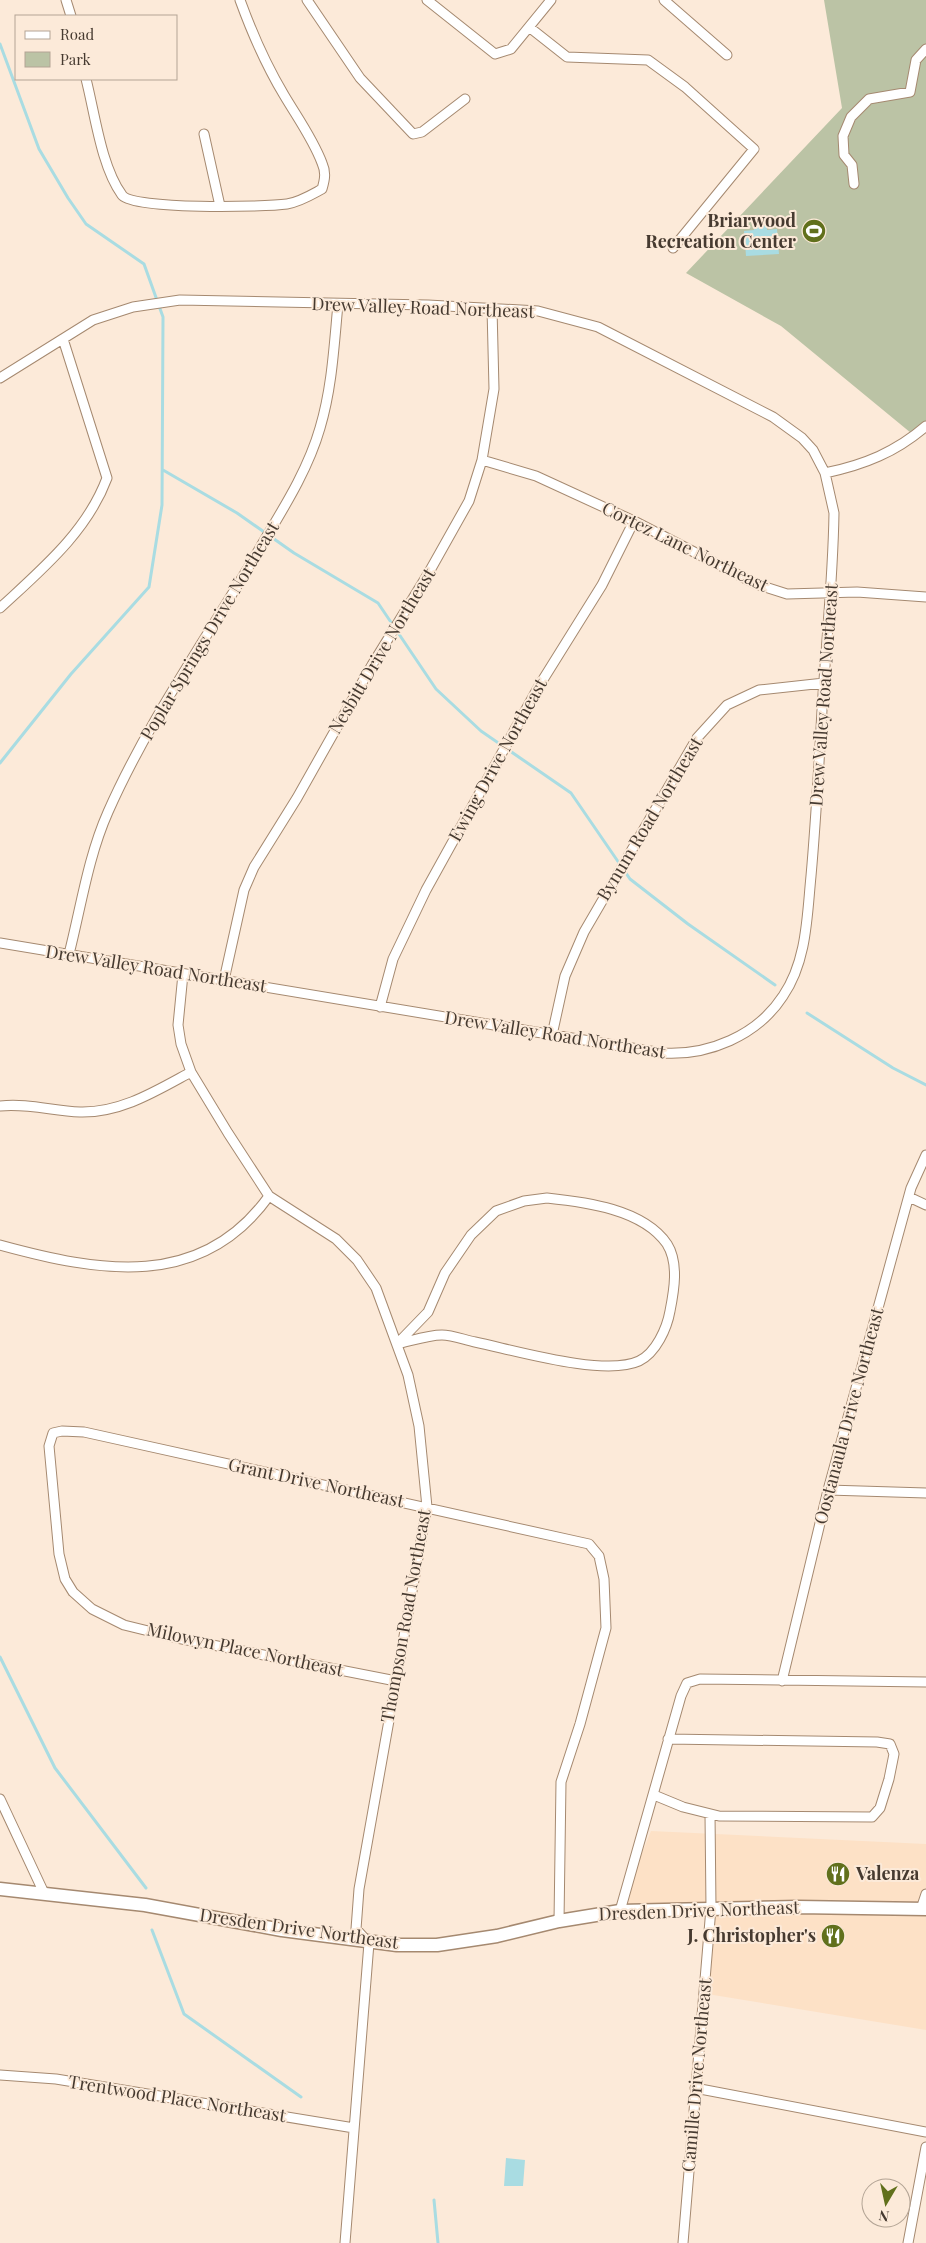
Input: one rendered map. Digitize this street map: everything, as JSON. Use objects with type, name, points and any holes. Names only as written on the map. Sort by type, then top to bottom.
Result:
[{"type":"street","points":[[66,0],[71,15]]},
{"type":"street","points":[[88,80],[108,165],[122,196],[130,202],[161,206],[220,206],[288,204],[306,198],[322,189],[326,176],[322,163],[296,111],[267,65],[249,27],[240,0]]},
{"type":"street","points":[[307,0],[360,78],[413,134],[422,132],[465,99]]},
{"type":"street","points":[[427,0],[495,54],[511,49],[551,0]]},
{"type":"street","points":[[664,0],[727,55]]},
{"type":"street","points":[[529,27],[567,57],[648,60],[685,87],[754,149],[673,248]]},
{"type":"street","points":[[854,184],[852,165],[844,155],[843,136],[851,117],[869,99],[910,92],[916,60],[926,49]]},
{"type":"street","points":[[204,134],[220,206]]},
{"type":"street","name":"Drew Valley Road Northeast","points":[[0,378],[93,320],[144,305],[180,300],[258,300],[538,311],[598,327],[773,418],[802,438],[813,450],[825,473],[834,513],[814,842],[806,934],[797,968],[783,996],[763,1019],[741,1035],[709,1050],[684,1054],[662,1053],[0,943]]},
{"type":"street","name":"Poplar Springs Drive Northeast","points":[[70,954],[93,855],[107,813],[154,725],[238,586],[309,460],[320,429],[330,389],[338,304]]},
{"type":"street","name":"Nesbitt Drive Northeast","points":[[224,980],[244,890],[254,867],[469,501],[482,460],[494,389],[492,308]]},
{"type":"street","points":[[0,608],[48,564],[88,517],[99,500],[107,478],[63,339]]},
{"type":"street","points":[[825,473],[865,463],[914,436],[926,426]]},
{"type":"street","name":"Cortez Lane Northeast","points":[[482,460],[536,476],[634,521],[756,584],[787,594],[856,592],[926,597]]},
{"type":"street","name":"Ewing Drive Northeast","points":[[380,1007],[393,959],[426,890],[540,686],[602,584],[634,521]]},
{"type":"street","name":"Bynum Road Northeast","points":[[552,1035],[565,976],[584,932],[697,738],[727,705],[760,690],[824,683]]},
{"type":"street","name":"Thompson Road Northeast","points":[[183,974],[178,1025],[181,1044],[191,1072],[269,1196],[336,1239],[357,1260],[376,1288],[408,1375],[419,1426],[427,1507],[359,1889],[356,1929],[369,1943]]},
{"type":"street","points":[[0,1106],[17,1104],[82,1112],[119,1106],[142,1098],[191,1072]]},
{"type":"street","name":"Oostanaula Drive Northeast","points":[[782,1681],[828,1490],[909,1197],[926,1155]]},
{"type":"street","points":[[0,1245],[86,1264],[117,1268],[168,1264],[202,1253],[227,1240],[255,1216],[269,1196]]},
{"type":"street","points":[[909,1197],[926,1205]]},
{"type":"street","points":[[547,1198],[576,1201],[617,1210],[650,1228],[667,1245],[673,1265],[675,1286],[669,1319],[654,1350],[639,1361],[619,1365],[589,1365],[442,1335],[397,1344],[428,1312],[445,1273],[471,1234],[496,1211],[524,1201],[547,1198]]},
{"type":"street","name":"Grant Drive Northeast","points":[[97,1612],[73,1592],[65,1579],[59,1554],[49,1446],[53,1433],[62,1431],[103,1437],[589,1544],[599,1556],[604,1579],[606,1628],[580,1724],[561,1782],[559,1921]]},
{"type":"street","points":[[828,1490],[926,1493]]},
{"type":"street","name":"Milowyn Place Northeast","points":[[97,1612],[124,1625],[168,1636],[396,1681]]},
{"type":"street","points":[[620,1911],[654,1795],[668,1739],[681,1696],[688,1683],[700,1679],[926,1682]]},
{"type":"street","points":[[654,1795],[683,1807],[719,1816],[872,1817],[880,1808],[894,1754],[890,1744],[877,1742],[668,1739]]},
{"type":"street","points":[[0,1798],[44,1893]]},
{"type":"street","name":"Camille Drive Northeast","points":[[683,2243],[711,1908],[710,1814]]},
{"type":"street","name":"Dresden Drive Northeast","points":[[0,1889],[145,1905],[369,1943],[437,1945],[497,1936],[559,1921],[620,1911],[806,1907],[924,1909]]},
{"type":"street","points":[[924,1909],[926,1894]]},
{"type":"street","points":[[345,2243],[369,1943]]},
{"type":"street","name":"Trentwood Place Northeast","points":[[0,2075],[56,2080],[354,2128]]},
{"type":"street","points":[[695,2088],[926,2132]]},
{"type":"street","points":[[908,2243],[926,2147]]},
{"type":"shaded area","points":[[651,1831],[926,1844],[926,2030],[701,1993],[711,1908],[619,1909]]},
{"type":"green space","points":[[824,0],[926,0],[926,422],[911,433],[781,326],[686,273],[842,108]]},
{"type":"water","points":[[766,217],[767,230],[777,229],[779,254],[746,256],[744,231],[754,230],[753,218]]},
{"type":"water","points":[[506,2158],[525,2160],[523,2186],[504,2186]]},
{"type":"waterway","points":[[0,44],[39,149],[68,198],[86,224],[144,264],[163,317],[162,505],[149,587],[71,674],[0,763]]},
{"type":"waterway","points":[[163,470],[237,513],[294,553],[378,603],[436,689],[481,731],[571,793],[630,879],[688,924],[775,985]]},
{"type":"waterway","points":[[807,1013],[893,1068],[926,1085]]},
{"type":"waterway","points":[[0,1657],[55,1768],[146,1888]]},
{"type":"waterway","points":[[152,1930],[184,2014],[301,2097]]},
{"type":"waterway","points":[[434,2200],[438,2243]]},
{"type":"place","name":"Briarwood Recreation Center","points":[[814,231]]},
{"type":"place","name":"Valenza","points":[[838,1874]]},
{"type":"place","name":"J. Christopher's","points":[[833,1936]]}]
